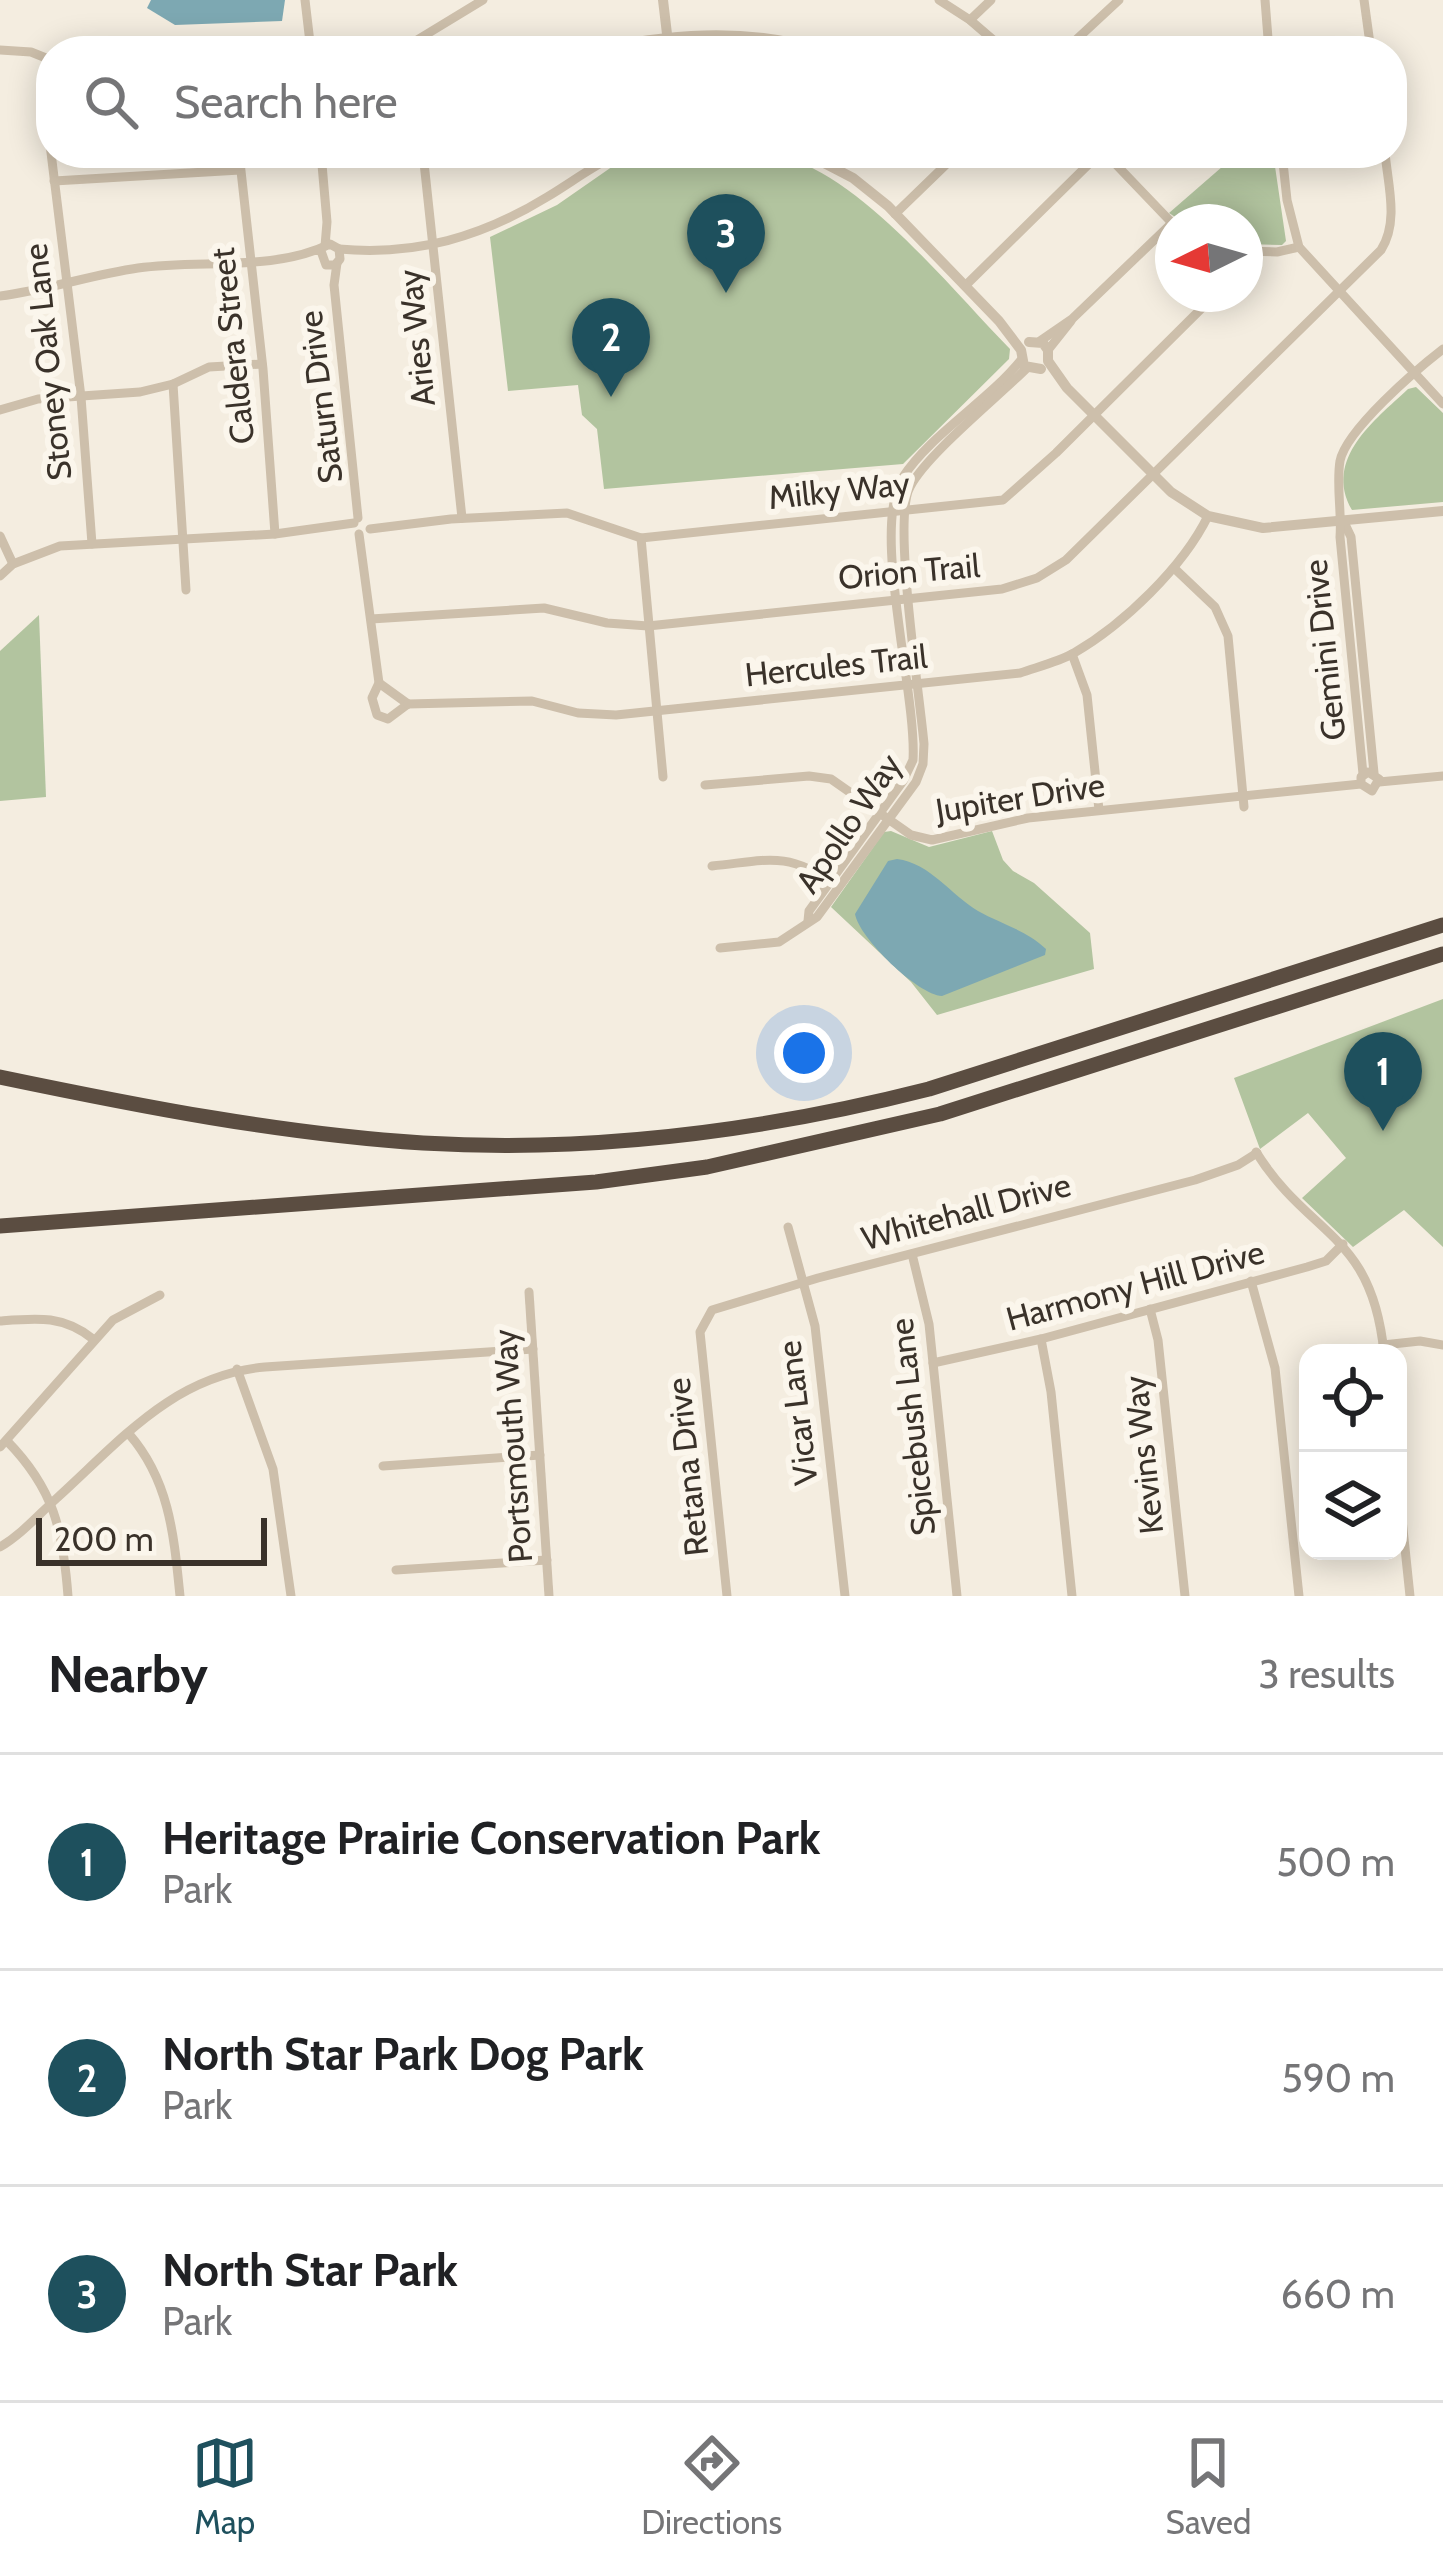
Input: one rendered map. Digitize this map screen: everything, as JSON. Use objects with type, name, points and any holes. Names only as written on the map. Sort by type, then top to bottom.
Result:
[{"type":"highway","points":[[0,1077],[169,1110],[370,1139],[526,1144],[676,1136],[847,1109],[929,1089],[1443,925]]},
{"type":"highway","points":[[0,1229],[596,1181],[707,1167],[960,1108],[1443,954]]},
{"type":"street","points":[[305,0],[309,36]]},
{"type":"street","points":[[426,36],[483,0]]},
{"type":"street","points":[[663,0],[667,36]]},
{"type":"street","points":[[939,0],[989,36]]},
{"type":"street","points":[[970,20],[991,0]]},
{"type":"street","points":[[1076,36],[1099,9],[1119,0]]},
{"type":"street","points":[[1262,0],[1267,36]]},
{"type":"street","points":[[1364,0],[1369,36]]},
{"type":"street","points":[[706,36],[757,36]]},
{"type":"street","points":[[0,50],[36,54]]},
{"type":"street","name":"Stoney Oak Lane","points":[[52,168],[82,397],[92,544]]},
{"type":"street","name":"Saturn Drive","points":[[322,168],[379,683]]},
{"type":"street","name":"Aries Way","points":[[425,168],[462,518]]},
{"type":"street","points":[[0,296],[137,268],[434,246],[508,218],[594,168]]},
{"type":"street","points":[[834,168],[895,214],[999,321],[1020,331],[1034,355],[1171,492],[1208,516],[1263,528],[1443,511]]},
{"type":"street","points":[[895,214],[943,168]]},
{"type":"street","points":[[965,285],[1087,168]]},
{"type":"street","points":[[1118,168],[1155,206]]},
{"type":"street","points":[[1284,168],[1299,247],[1443,404]]},
{"type":"street","name":"Orion Trail","points":[[371,620],[544,608],[607,623],[648,626],[1002,589],[1037,578],[1066,560],[1381,250],[1390,233],[1385,168]]},
{"type":"street","points":[[54,182],[240,170]]},
{"type":"street","name":"Caldera Street","points":[[240,170],[262,364],[274,534]]},
{"type":"street","points":[[897,511],[894,495],[909,469],[1155,239]]},
{"type":"street","points":[[1263,252],[1299,247]]},
{"type":"street","name":"Milky Way","points":[[0,576],[13,563],[60,546],[567,513],[641,538],[1008,498],[1198,312]]},
{"type":"street","name":"Gemini Drive","points":[[1369,778],[1351,537],[1343,520],[1339,469],[1342,453],[1357,432],[1443,349]]},
{"type":"street","points":[[0,410],[38,399],[140,392],[173,384],[209,367],[262,364]]},
{"type":"street","points":[[173,384],[186,590]]},
{"type":"street","name":"Apollo Way","points":[[720,948],[779,942],[808,921],[809,911],[884,816],[913,760],[913,683],[897,511]]},
{"type":"street","name":"Hercules Trail","points":[[379,683],[372,698],[376,715],[388,719],[408,704],[532,701],[595,715],[1019,673],[1072,654],[1111,626],[1192,548],[1208,516]]},
{"type":"street","points":[[0,536],[13,563]]},
{"type":"street","points":[[641,538],[663,777]]},
{"type":"street","points":[[1174,568],[1215,607],[1228,636],[1244,801]]},
{"type":"street","points":[[1072,654],[1088,694],[1099,810]]},
{"type":"street","points":[[379,683],[408,704]]},
{"type":"street","name":"Jupiter Drive","points":[[705,785],[809,776],[831,779],[910,835],[932,840],[1013,820],[1244,801],[1369,778],[1443,776]]},
{"type":"street","points":[[712,866],[788,860],[807,865],[833,885]]},
{"type":"street","name":"Whitehall Drive","points":[[700,1332],[717,1306],[1195,1180],[1256,1152],[1280,1184],[1343,1244]]},
{"type":"street","name":"Vicar Lane","points":[[788,1227],[815,1326],[845,1596]]},
{"type":"street","points":[[1343,1244],[1375,1297],[1383,1344]]},
{"type":"street","name":"Harmony Hill Drive","points":[[933,1363],[1041,1339],[1326,1261],[1343,1244]]},
{"type":"street","name":"Spicebush Lane","points":[[912,1254],[924,1294],[957,1596]]},
{"type":"street","points":[[1251,1281],[1275,1368],[1299,1596]]},
{"type":"street","name":"Portsmouth Way","points":[[529,1292],[549,1596]]},
{"type":"street","points":[[68,1596],[52,1503],[38,1478],[3,1444],[93,1340],[130,1308],[160,1295]]},
{"type":"street","name":"Kevins Way","points":[[1150,1309],[1158,1340],[1186,1596]]},
{"type":"street","points":[[0,1321],[46,1317],[93,1340]]},
{"type":"street","name":"Retana Drive","points":[[700,1332],[728,1596]]},
{"type":"street","points":[[1041,1339],[1072,1596]]},
{"type":"street","points":[[1406,1344],[1443,1345]]},
{"type":"street","points":[[0,1547],[178,1393],[238,1369],[533,1349]]},
{"type":"street","points":[[238,1369],[273,1469],[291,1596]]},
{"type":"street","points":[[129,1434],[163,1487],[172,1520],[180,1596]]},
{"type":"street","points":[[383,1466],[540,1455]]},
{"type":"street","points":[[396,1570],[547,1560]]},
{"type":"street","points":[[1406,1560],[1410,1596]]},
{"type":"green space","points":[[610,168],[811,168],[847,190],[906,240],[1010,349],[1009,359],[903,464],[604,489],[597,429],[582,415],[578,385],[508,391],[490,237],[557,205]]},
{"type":"green space","points":[[1221,168],[1275,168],[1286,241],[1263,244],[1263,204],[1179,204]]},
{"type":"green space","points":[[1416,387],[1443,413],[1443,502],[1352,510],[1345,491],[1348,457],[1368,427]]},
{"type":"green space","points":[[39,615],[46,797],[0,801],[0,651]]},
{"type":"green space","points":[[992,831],[1003,860],[1013,871],[1034,883],[1090,933],[1094,969],[937,1015],[911,982],[831,907],[884,832],[929,847]]},
{"type":"green space","points":[[1443,999],[1443,1247],[1404,1210],[1353,1247],[1302,1198],[1346,1158],[1308,1113],[1260,1149],[1234,1078]]},
{"type":"water","points":[[151,0],[285,0],[282,21],[175,25],[147,8]]},
{"type":"water","points":[[897,859],[920,867],[978,911],[1030,937],[1046,949],[1045,955],[942,996],[919,986],[878,950],[855,914],[888,861]]},
{"type":"place","name":"North Star Park","points":[[726,293]]},
{"type":"place","name":"North Star Park Dog Park","points":[[611,397]]},
{"type":"place","name":"Heritage Prairie Conservation Park","points":[[1383,1131]]}]
